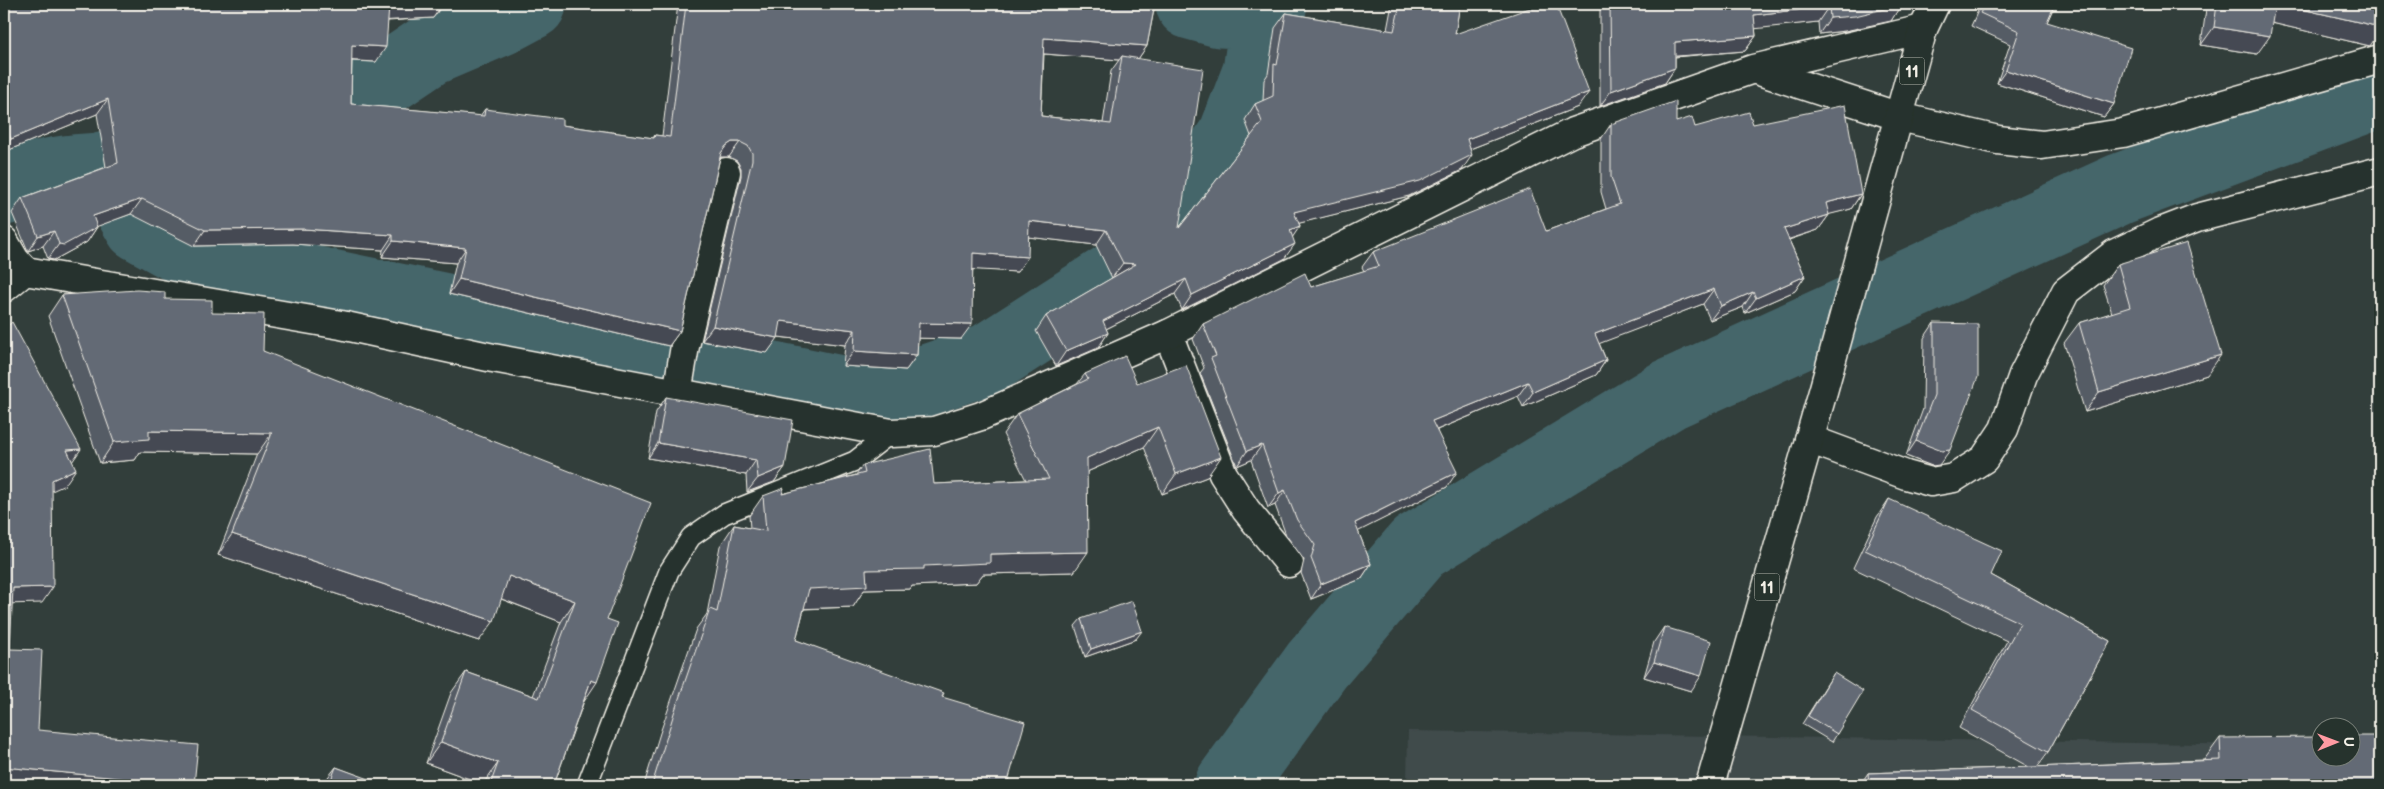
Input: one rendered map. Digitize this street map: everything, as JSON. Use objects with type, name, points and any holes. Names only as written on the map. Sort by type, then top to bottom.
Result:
[{"type":"main road","name":"11","points":[[1710,785],[1824,388],[1923,28],[1936,4]]},
{"type":"main road","points":[[4,241],[15,260],[25,271],[341,325],[493,358],[678,384],[890,433],[934,431],[981,416],[1168,334],[1573,132],[1754,69],[1923,28]]},
{"type":"main road","points":[[1754,69],[1896,128],[2042,144],[2123,133],[2380,59]]},
{"type":"main road","points":[[1809,440],[1906,475],[1932,482],[1954,478],[1984,459],[2004,430],[2023,375],[2066,291],[2114,254],[2158,233],[2197,218],[2380,171]]},
{"type":"main road","points":[[678,384],[685,346],[726,172]]},
{"type":"main road","points":[[4,288],[25,271]]},
{"type":"main road","points":[[1168,334],[1223,474],[1246,510],[1289,563]]},
{"type":"lane","points":[[587,785],[669,572],[691,537],[724,514],[855,461],[890,433]]},
{"type":"shaded area","points":[[1408,731],[2312,746],[2312,766],[2355,766],[2361,785],[1407,785]]},
{"type":"building","points":[[4,4],[424,4],[389,6],[386,47],[352,45],[351,104],[484,116],[485,109],[562,119],[562,125],[654,138],[655,135],[670,137],[686,4],[1155,4],[1147,46],[1044,38],[1041,116],[1111,124],[1122,56],[1203,69],[1179,228],[1262,122],[1255,104],[1273,96],[1274,64],[1277,65],[1286,13],[1394,31],[1400,4],[1460,4],[1455,34],[1527,9],[1556,4],[1589,92],[1467,139],[1472,155],[1420,181],[1294,212],[1300,226],[1290,230],[1295,244],[1192,295],[1186,279],[1103,321],[1108,333],[1066,351],[1046,316],[1136,264],[1123,263],[1106,230],[1029,221],[1028,257],[973,253],[972,324],[919,323],[917,355],[854,351],[855,330],[781,321],[778,338],[713,326],[752,160],[752,153],[748,146],[740,142],[732,142],[721,153],[680,331],[459,279],[466,248],[393,241],[393,235],[303,229],[205,230],[142,199],[93,216],[97,227],[64,245],[59,244],[54,231],[38,236],[22,198],[118,163],[108,99],[11,139],[4,123]]},
{"type":"building","points":[[1610,4],[1901,5],[1855,16],[1830,18],[1829,6],[1754,15],[1756,36],[1675,42],[1675,68],[1611,91]]},
{"type":"building","points":[[1985,4],[2055,4],[2047,22],[2131,48],[2114,104],[2006,70],[2019,31],[1980,13]]},
{"type":"building","points":[[2217,4],[2275,4],[2270,36],[2214,27]]},
{"type":"building","points":[[2280,4],[2380,4],[2380,27]]},
{"type":"building","points":[[1676,101],[1676,122],[1692,117],[1695,127],[1749,112],[1753,124],[1845,105],[1861,194],[1826,203],[1829,215],[1784,229],[1805,276],[1756,298],[1753,292],[1721,306],[1714,289],[1595,334],[1606,360],[1533,392],[1528,382],[1432,421],[1457,472],[1355,523],[1371,564],[1321,584],[1311,558],[1315,545],[1297,520],[1285,490],[1279,493],[1262,445],[1247,451],[1211,358],[1216,356],[1203,324],[1305,273],[1311,287],[1379,266],[1373,252],[1530,189],[1546,231],[1620,204],[1611,177],[1611,124]]},
{"type":"building","points":[[2187,243],[2221,355],[2099,392],[2079,323],[2130,307],[2118,264]]},
{"type":"building","points":[[137,290],[165,292],[165,299],[212,300],[212,313],[264,314],[263,351],[651,503],[607,619],[618,623],[597,682],[591,680],[554,785],[490,785],[498,763],[441,742],[466,672],[539,698],[575,601],[509,576],[494,621],[232,534],[272,433],[149,431],[149,439],[114,442],[62,295]]},
{"type":"building","points":[[12,322],[81,449],[67,450],[76,469],[52,480],[53,587],[13,588],[10,649],[42,650],[38,730],[198,745],[194,785],[139,785],[139,780],[4,767],[4,329]]},
{"type":"building","points":[[1934,323],[1978,324],[1978,377],[1950,450],[1942,451],[1916,441],[1934,395]]},
{"type":"building","points":[[1125,356],[1137,383],[1186,365],[1221,457],[1176,474],[1158,427],[1087,458],[1088,552],[990,554],[990,563],[924,566],[924,569],[866,570],[867,586],[809,589],[796,640],[944,693],[942,697],[1025,722],[1007,785],[652,785],[674,713],[710,609],[717,612],[734,525],[766,531],[763,496],[784,488],[782,494],[865,473],[863,465],[930,449],[934,484],[1049,479],[1017,414],[1088,379],[1085,374]]},
{"type":"building","points":[[666,397],[793,420],[785,467],[758,478],[756,460],[658,443]]},
{"type":"building","points":[[1889,499],[2002,551],[1991,575],[2110,641],[2048,752],[1972,710],[2020,623],[1865,550]]},
{"type":"building","points":[[1132,601],[1142,631],[1091,649],[1081,619]]},
{"type":"building","points":[[1664,627],[1711,641],[1701,676],[1654,662]]},
{"type":"building","points":[[1834,673],[1863,691],[1837,734],[1808,716]]},
{"type":"building","points":[[2362,736],[2375,736],[2376,785],[1869,785],[1868,773],[2221,760],[2220,738],[2312,737],[2312,766],[2362,766]]},
{"type":"building","points":[[336,767],[383,784],[383,785],[329,785]]},
{"type":"waterway","points":[[267,156],[308,132],[428,51],[501,20],[531,4]]},
{"type":"waterway","points":[[1191,4],[1220,12],[1266,14],[1272,4]]},
{"type":"waterway","points":[[106,166],[140,226],[196,257],[874,398],[988,359],[1157,250],[1234,135],[1258,72],[1266,14]]},
{"type":"waterway","points":[[1230,785],[1317,665],[1418,547],[1668,395],[2120,189],[2380,92]]},
{"type":"waterway","points":[[4,190],[21,182],[58,172],[97,168],[155,170]]}]
